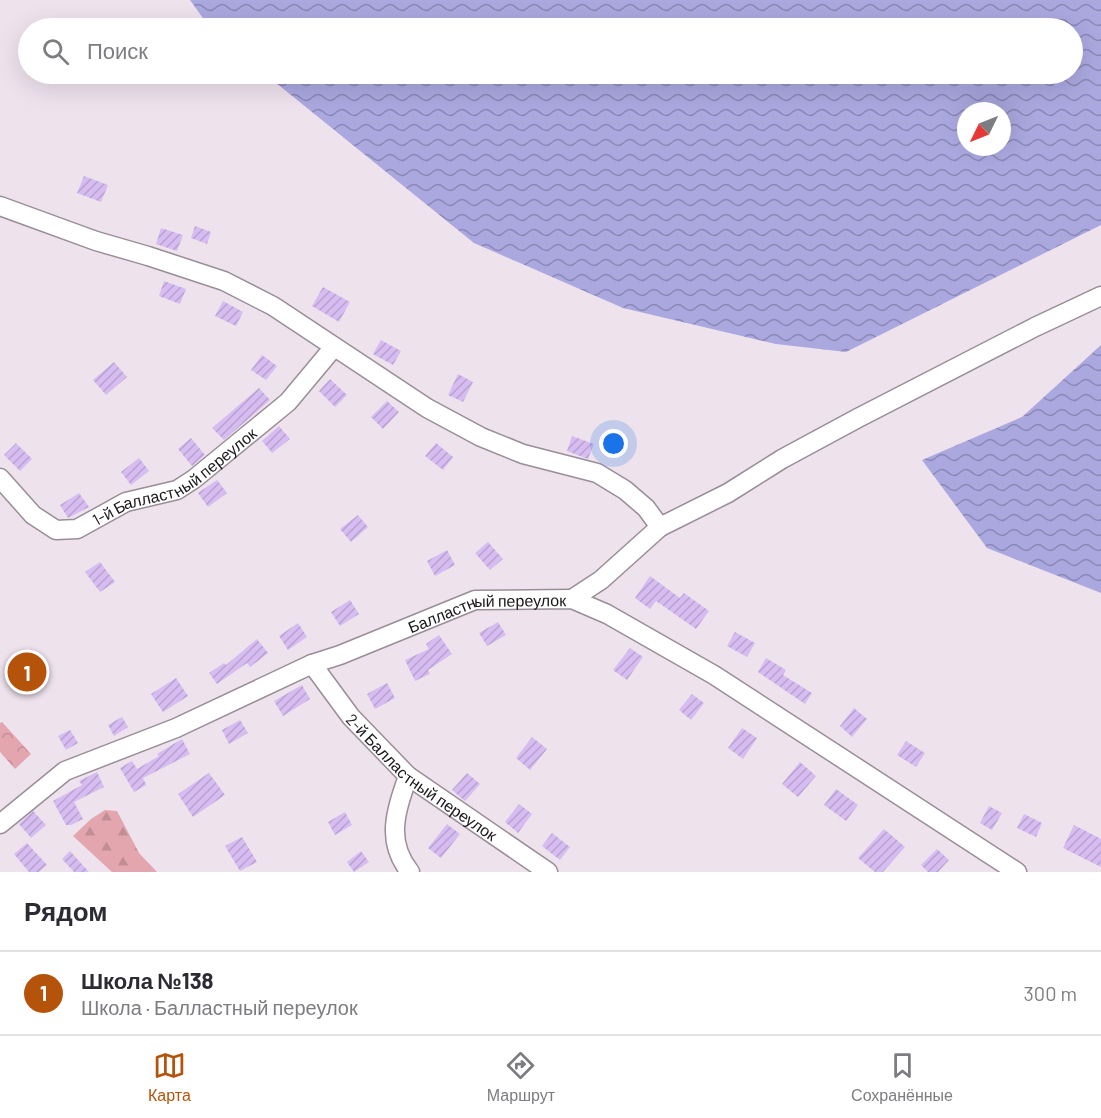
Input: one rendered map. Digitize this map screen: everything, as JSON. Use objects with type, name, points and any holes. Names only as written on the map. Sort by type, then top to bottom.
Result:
[{"type":"street","points":[[0,206],[96,242],[224,281],[273,306],[427,408],[481,437],[523,454],[597,473],[632,496],[646,508],[660,526]]},
{"type":"street","points":[[572,599],[601,580],[660,526],[728,494],[782,459],[858,418],[1035,327],[1101,296]]},
{"type":"street","name":"1-й Балластный переулок","points":[[0,478],[33,515],[56,530],[76,529],[126,502],[177,490],[194,479],[288,402],[334,347]]},
{"type":"street","name":"Балластный переулок","points":[[0,824],[65,771],[176,728],[312,664],[340,656],[474,600],[572,599],[607,614],[714,675],[1017,872]]},
{"type":"street","name":"2-й Балластный переулок","points":[[312,664],[351,717],[408,776],[548,872]]},
{"type":"street","points":[[408,776],[399,802],[394,836],[400,859],[410,872]]},
{"type":"green space","points":[[2,722],[31,754],[15,769],[0,752],[0,723]]},
{"type":"green space","points":[[105,810],[117,811],[139,853],[157,872],[112,872],[73,836],[91,819]]},
{"type":"water","points":[[190,0],[1101,0],[1101,225],[846,352],[776,344],[623,308],[474,243],[277,84],[1083,84],[1083,18],[203,18]]},
{"type":"water","points":[[1101,345],[1101,593],[987,548],[922,460],[1022,417]]},
{"type":"building","points":[[84,176],[108,185],[101,202],[77,193]]},
{"type":"building","points":[[195,226],[211,232],[207,244],[191,238]]},
{"type":"building","points":[[161,228],[183,235],[177,251],[156,244]]},
{"type":"building","points":[[164,281],[186,289],[180,304],[159,296]]},
{"type":"building","points":[[323,287],[350,302],[339,322],[312,306]]},
{"type":"building","points":[[223,301],[243,312],[236,326],[215,316]]},
{"type":"building","points":[[381,340],[401,351],[393,365],[373,354]]},
{"type":"building","points":[[262,355],[277,366],[266,380],[251,370]]},
{"type":"building","points":[[114,362],[127,377],[106,395],[93,380]]},
{"type":"building","points":[[458,374],[473,382],[463,402],[448,395]]},
{"type":"building","points":[[330,379],[347,395],[335,407],[319,391]]},
{"type":"building","points":[[259,388],[270,400],[224,440],[212,428]]},
{"type":"building","points":[[387,401],[399,412],[383,429],[371,417]]},
{"type":"building","points":[[279,426],[290,439],[272,453],[262,441]]},
{"type":"building","points":[[572,436],[594,444],[588,459],[567,451]]},
{"type":"building","points":[[191,438],[205,455],[192,466],[178,449]]},
{"type":"building","points":[[16,443],[32,459],[20,471],[4,455]]},
{"type":"building","points":[[436,443],[453,457],[443,470],[425,456]]},
{"type":"building","points":[[139,458],[149,471],[131,485],[121,472]]},
{"type":"building","points":[[217,480],[227,493],[208,507],[198,493]]},
{"type":"building","points":[[79,493],[89,507],[68,518],[60,505]]},
{"type":"building","points":[[358,515],[368,527],[351,542],[340,529]]},
{"type":"building","points":[[488,542],[503,559],[490,570],[475,553]]},
{"type":"building","points":[[447,550],[455,565],[435,576],[427,561]]},
{"type":"building","points":[[100,562],[115,582],[100,592],[85,572]]},
{"type":"building","points":[[650,576],[680,598],[684,593],[709,611],[696,629],[656,601],[650,609],[635,598]]},
{"type":"building","points":[[350,600],[359,614],[340,626],[331,612]]},
{"type":"building","points":[[498,622],[506,635],[487,646],[479,633]]},
{"type":"building","points":[[298,623],[307,637],[288,650],[279,636]]},
{"type":"building","points":[[735,632],[755,643],[747,657],[727,646]]},
{"type":"building","points":[[439,635],[452,654],[428,670],[430,674],[415,681],[405,660],[429,649],[426,644]]},
{"type":"building","points":[[257,639],[268,653],[250,667],[247,663],[217,684],[209,673],[224,663],[226,665]]},
{"type":"building","points":[[630,648],[643,657],[627,680],[613,670]]},
{"type":"building","points":[[766,658],[786,670],[783,675],[812,693],[805,704],[758,672]]},
{"type":"building","points":[[176,678],[188,696],[163,712],[151,694]]},
{"type":"building","points":[[387,683],[395,698],[375,709],[367,694]]},
{"type":"building","points":[[302,685],[310,699],[283,716],[274,701]]},
{"type":"building","points":[[692,694],[704,703],[691,720],[679,710]]},
{"type":"building","points":[[854,708],[867,719],[852,737],[840,726]]},
{"type":"building","points":[[122,717],[128,727],[114,736],[108,725]]},
{"type":"building","points":[[240,720],[248,733],[229,744],[222,730]]},
{"type":"building","points":[[742,728],[757,738],[743,759],[728,748]]},
{"type":"building","points":[[70,730],[78,743],[66,750],[58,736]]},
{"type":"building","points":[[532,737],[547,749],[530,770],[516,758]]},
{"type":"building","points":[[182,739],[190,754],[143,778],[146,785],[134,792],[120,768],[132,761],[137,769]]},
{"type":"building","points":[[906,741],[925,753],[916,767],[897,755]]},
{"type":"building","points":[[800,762],[816,776],[798,797],[782,784]]},
{"type":"building","points":[[97,772],[104,787],[74,802],[83,819],[66,825],[53,801],[82,785],[79,781]]},
{"type":"building","points":[[209,773],[225,795],[193,817],[178,794]]},
{"type":"building","points":[[467,773],[480,784],[465,801],[452,790]]},
{"type":"building","points":[[836,789],[858,805],[846,821],[824,805]]},
{"type":"building","points":[[519,804],[532,814],[518,833],[505,822]]},
{"type":"building","points":[[989,806],[1002,813],[992,830],[980,823]]},
{"type":"building","points":[[33,811],[46,825],[31,838],[19,824]]},
{"type":"building","points":[[345,812],[352,825],[335,835],[328,822]]},
{"type":"building","points":[[1024,814],[1042,823],[1036,837],[1017,828]]},
{"type":"building","points":[[447,824],[460,834],[441,858],[428,848]]},
{"type":"building","points":[[1074,825],[1101,839],[1101,867],[1063,848]]},
{"type":"building","points":[[884,829],[905,847],[883,872],[875,872],[858,858]]},
{"type":"building","points":[[552,833],[570,847],[560,860],[542,846]]},
{"type":"building","points":[[242,837],[257,862],[240,871],[225,846]]},
{"type":"building","points":[[27,843],[47,865],[39,872],[29,872],[14,854]]},
{"type":"building","points":[[937,849],[949,860],[938,872],[928,872],[921,865]]},
{"type":"building","points":[[70,851],[89,872],[74,872],[62,859]]},
{"type":"building","points":[[361,851],[369,862],[354,872],[347,862]]},
{"type":"place","name":"Школа №138","points":[[27,672]]}]
